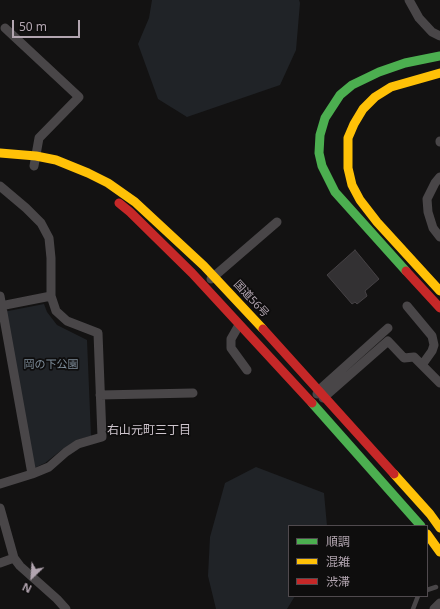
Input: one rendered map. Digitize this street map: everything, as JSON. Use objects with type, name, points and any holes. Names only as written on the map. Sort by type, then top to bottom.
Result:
[{"type":"highway","points":[[440,56],[405,63],[379,72],[352,85],[340,95],[324,118],[320,135],[319,153],[322,166],[335,192],[440,308]]},
{"type":"highway","points":[[440,73],[391,87],[375,98],[363,109],[348,138],[348,168],[352,185],[360,200],[377,222],[440,291]]},
{"type":"highway","name":"国道56号","points":[[0,153],[36,156],[56,160],[108,183],[136,202],[204,266],[322,394],[430,514],[440,528]]},
{"type":"highway","points":[[0,162],[11,162],[38,167]]},
{"type":"highway","points":[[110,196],[130,212],[204,286],[312,403],[420,525]]},
{"type":"highway","points":[[428,535],[440,552]]},
{"type":"street","points":[[409,0],[420,18],[432,32],[440,37]]},
{"type":"street","points":[[5,28],[79,97],[40,138],[36,156],[38,167]]},
{"type":"street","points":[[440,177],[435,183],[427,199],[428,212],[433,228],[440,237]]},
{"type":"street","points":[[0,186],[41,223],[49,238],[51,258],[51,296],[56,311],[66,321],[98,333],[102,437],[78,444],[66,452],[49,468],[0,484]]},
{"type":"street","points":[[204,286],[277,222]]},
{"type":"street","points":[[32,474],[1,303],[51,296]]},
{"type":"street","points":[[407,306],[432,336],[434,345],[432,351],[422,365]]},
{"type":"street","points":[[240,326],[231,339],[231,348],[247,370]]},
{"type":"street","points":[[312,403],[388,328]]},
{"type":"street","points":[[322,394],[388,341],[404,358],[414,357],[440,383]]},
{"type":"street","points":[[100,395],[193,393]]},
{"type":"street","points":[[0,508],[14,558],[20,566],[66,609]]},
{"type":"street","points":[[0,563],[14,558]]},
{"type":"street","points":[[434,609],[440,603]]},
{"type":"lane","points":[[428,590],[436,587]]},
{"type":"lane","points":[[413,609],[418,597]]},
{"type":"green space","points":[[152,0],[299,0],[296,50],[280,85],[187,117],[158,99],[138,44],[149,18]]},
{"type":"green space","name":"岡の下公園","points":[[44,304],[47,312],[57,325],[87,340],[91,436],[76,440],[45,463],[32,469],[3,312]]},
{"type":"green space","points":[[256,467],[324,493],[327,525],[288,525],[288,597],[294,597],[287,609],[216,609],[208,576],[210,537],[225,483]]},
{"type":"building","points":[[355,250],[379,279],[365,291],[367,296],[357,304],[355,302],[352,304],[327,275]]},
{"type":"traffic: fast","points":[[406,271],[335,192],[322,166],[319,153],[320,135],[325,118],[340,95],[352,85],[379,72],[405,63],[440,56]]},
{"type":"traffic: fast","points":[[312,403],[420,525]]},
{"type":"traffic: slow","points":[[440,73],[391,87],[375,97],[363,109],[348,138],[348,168],[352,185],[360,200],[377,222],[440,291]]},
{"type":"traffic: slow","points":[[0,153],[36,156],[56,160],[108,183],[135,202],[204,266],[263,329]]},
{"type":"traffic: slow","points":[[394,474],[430,514],[440,528]]},
{"type":"traffic: slow","points":[[428,535],[440,552]]},
{"type":"traffic: jam","points":[[119,203],[192,273],[312,403]]},
{"type":"traffic: jam","points":[[406,271],[440,308]]},
{"type":"traffic: jam","points":[[263,329],[394,474]]},
{"type":"district","name":"右山元町三丁目","points":[[149,431]]}]
